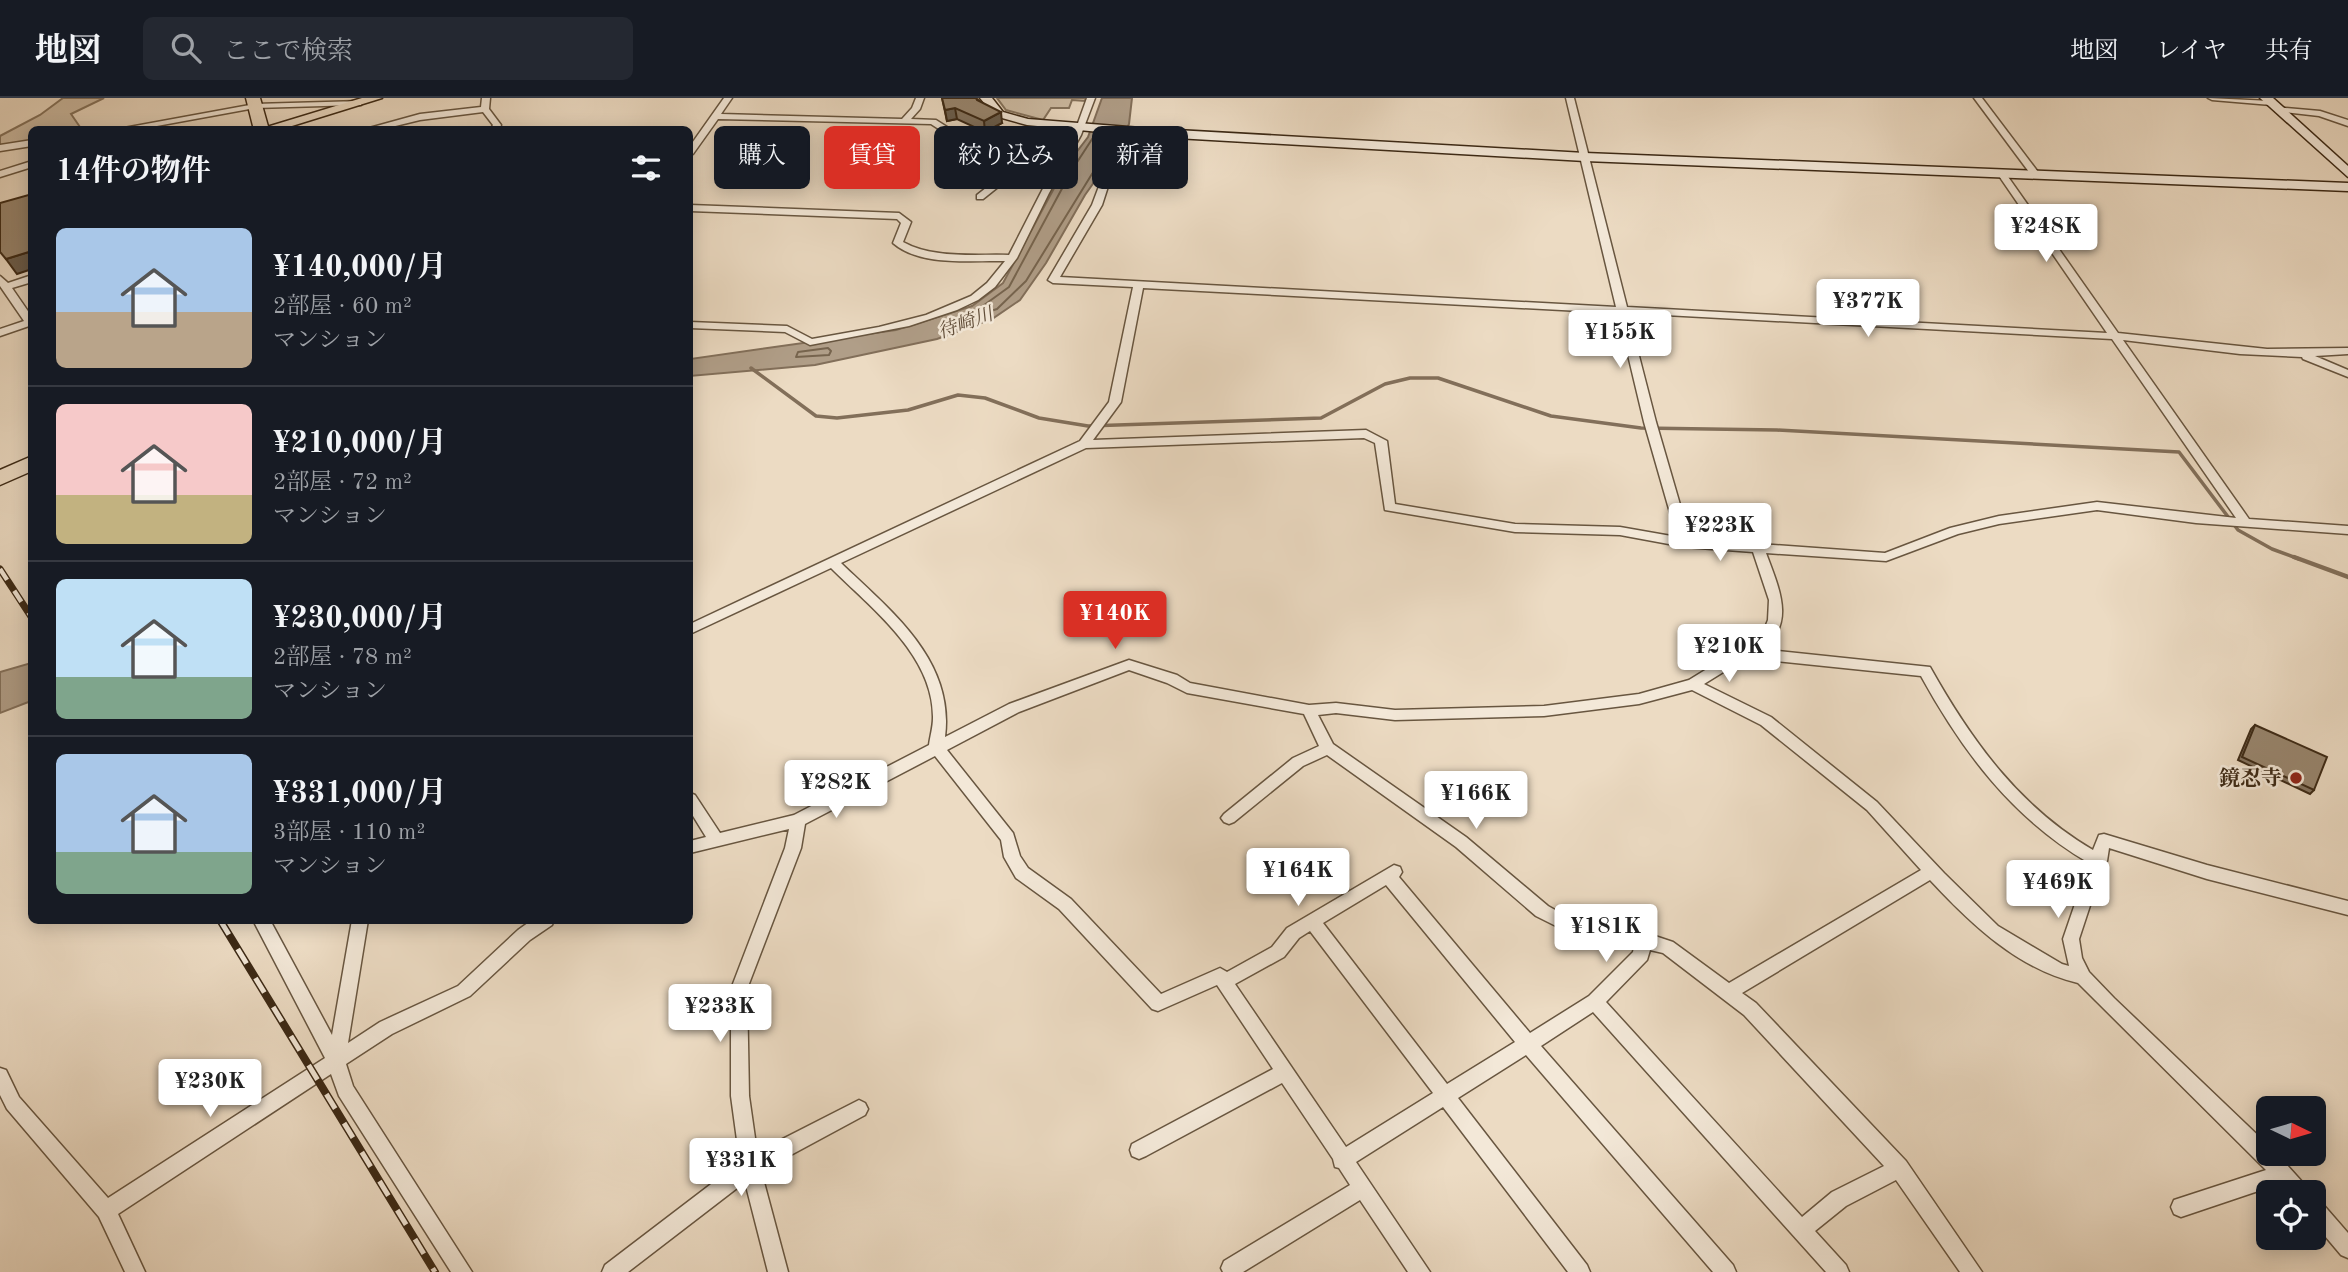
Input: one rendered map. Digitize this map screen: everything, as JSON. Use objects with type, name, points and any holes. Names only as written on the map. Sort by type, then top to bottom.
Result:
[{"type":"highway","points":[[254,102],[262,126]]},
{"type":"highway","points":[[0,478],[28,464]]},
{"type":"main road","points":[[277,126],[376,98]]},
{"type":"street","points":[[486,98],[485,109],[497,126]]},
{"type":"street","points":[[693,148],[728,98]]},
{"type":"street","points":[[904,121],[916,110],[920,98]]},
{"type":"street","points":[[985,98],[993,109],[1010,118],[1092,129]]},
{"type":"street","points":[[1078,133],[1091,98]]},
{"type":"street","points":[[1570,98],[1650,422],[1685,543]]},
{"type":"street","points":[[1978,98],[2035,174]]},
{"type":"street","points":[[2211,98],[2272,103],[2348,123]]},
{"type":"street","points":[[134,126],[254,102],[336,100],[358,103]]},
{"type":"street","points":[[2272,103],[2348,173]]},
{"type":"street","points":[[383,126],[420,117],[485,109]]},
{"type":"street","points":[[715,116],[904,121],[941,126]]},
{"type":"street","points":[[1188,135],[1585,157],[2348,187]]},
{"type":"street","points":[[0,148],[28,144]]},
{"type":"street","points":[[0,174],[28,165]]},
{"type":"street","points":[[2001,173],[2242,523]]},
{"type":"street","points":[[980,197],[990,189]]},
{"type":"street","points":[[693,325],[788,329],[810,342],[957,306],[990,285],[1012,258],[1046,189]]},
{"type":"street","points":[[1102,189],[1097,205],[1053,281],[2116,337],[2302,355],[2348,351]]},
{"type":"street","points":[[693,208],[899,216],[906,222],[898,243],[915,252],[1012,258]]},
{"type":"street","points":[[28,279],[3,283],[28,318]]},
{"type":"street","points":[[1085,440],[1115,402],[1139,284]]},
{"type":"street","points":[[0,332],[28,323]]},
{"type":"street","points":[[2302,355],[2348,374]]},
{"type":"street","points":[[693,628],[1085,440],[1366,434],[1381,441],[1389,507],[1515,528],[1620,531],[1685,543],[1758,549],[1886,557],[1954,531],[1999,520],[2097,506],[2224,522],[2348,530]]},
{"type":"street","points":[[693,846],[798,820],[1014,708],[1129,665],[1172,679],[1187,688],[1309,710],[1336,708],[1395,715],[1544,711],[1639,699],[1693,684],[1768,638],[1775,620],[1776,600],[1758,549]]},
{"type":"street","points":[[831,561],[920,652],[935,682],[942,725],[936,747]]},
{"type":"street","points":[[1747,653],[1925,671],[1973,752],[2022,805],[2059,838],[2099,861]]},
{"type":"street","points":[[1693,684],[1766,722],[1872,806],[1992,931],[2058,971],[2083,977]]},
{"type":"street","points":[[1309,710],[1328,748],[1461,842],[1542,911],[1562,922],[1622,925],[1628,937],[1667,947],[1750,1009],[1899,1168],[1972,1272]]},
{"type":"street","points":[[936,747],[1008,838],[1012,857],[1022,873],[1065,904],[1158,1003],[1220,976],[1420,1272]]},
{"type":"street","points":[[1229,818],[1298,762],[1328,748]]},
{"type":"street","points":[[693,804],[717,841]]},
{"type":"street","points":[[778,1272],[750,1166],[740,1096],[739,989],[793,848],[798,820]]},
{"type":"street","points":[[2287,1180],[2083,977],[2074,959],[2071,940],[2104,840],[2219,876],[2348,908]]},
{"type":"street","points":[[1729,992],[1932,871]]},
{"type":"street","points":[[1224,982],[1278,952],[1293,933],[1391,873],[1528,1044],[1726,1272]]},
{"type":"street","points":[[1312,922],[1580,1272]]},
{"type":"street","points":[[263,924],[336,1061],[345,1090],[462,1272]]},
{"type":"street","points":[[336,1061],[359,924]]},
{"type":"street","points":[[106,1210],[386,1028],[464,991],[539,924]]},
{"type":"street","points":[[1342,1160],[1595,1002],[1641,955],[1643,939]]},
{"type":"street","points":[[1595,1002],[1839,1272]]},
{"type":"street","points":[[1139,1150],[1284,1072]]},
{"type":"street","points":[[0,1076],[7,1107],[106,1210],[135,1272]]},
{"type":"street","points":[[612,1272],[750,1166],[859,1110]]},
{"type":"street","points":[[1802,1230],[1839,1199],[1899,1168]]},
{"type":"street","points":[[2181,1207],[2282,1174]]},
{"type":"street","points":[[1231,1268],[1362,1188]]},
{"type":"street","points":[[2326,1223],[2348,1248]]},
{"type":"shaded area","points":[[63,98],[104,98],[71,114],[79,126],[28,126],[28,141],[0,145],[0,136],[40,115]]},
{"type":"shaded area","points":[[997,98],[1086,98],[1085,101],[1072,100],[1069,108],[1051,108],[1043,120],[1006,110]]},
{"type":"water","name":"待崎川","points":[[1102,98],[1132,98],[1128,126],[1092,126],[1092,185],[1046,263],[1020,300],[992,319],[937,339],[815,365],[693,376],[693,359],[896,330],[972,306],[1003,283],[1054,189],[1078,189],[1078,150],[1088,137]]},
{"type":"water","points":[[28,664],[28,702],[0,713],[0,672]]},
{"type":"building","points":[[942,98],[976,98],[1001,112],[984,121],[955,108],[945,110]]},
{"type":"building","points":[[28,195],[28,252],[6,259],[0,252],[0,203]]},
{"type":"building","name":"鏡忍寺","points":[[2255,725],[2327,757],[2314,790],[2242,757]]},
{"type":"waterway","points":[[751,368],[816,416],[837,418],[908,410],[958,395],[985,398],[1039,418],[1088,426],[1321,418],[1385,384],[1410,378],[1438,378],[1551,416],[1641,428],[1777,430],[2179,452],[2238,530],[2272,549],[2299,559]]},
{"type":"waterway","points":[[2294,557],[2348,577]]},
{"type":"railway","points":[[0,569],[28,612]]},
{"type":"railway","points":[[222,924],[435,1272]]},
{"type":"place","name":"鏡忍寺","points":[[2296,778]]}]
